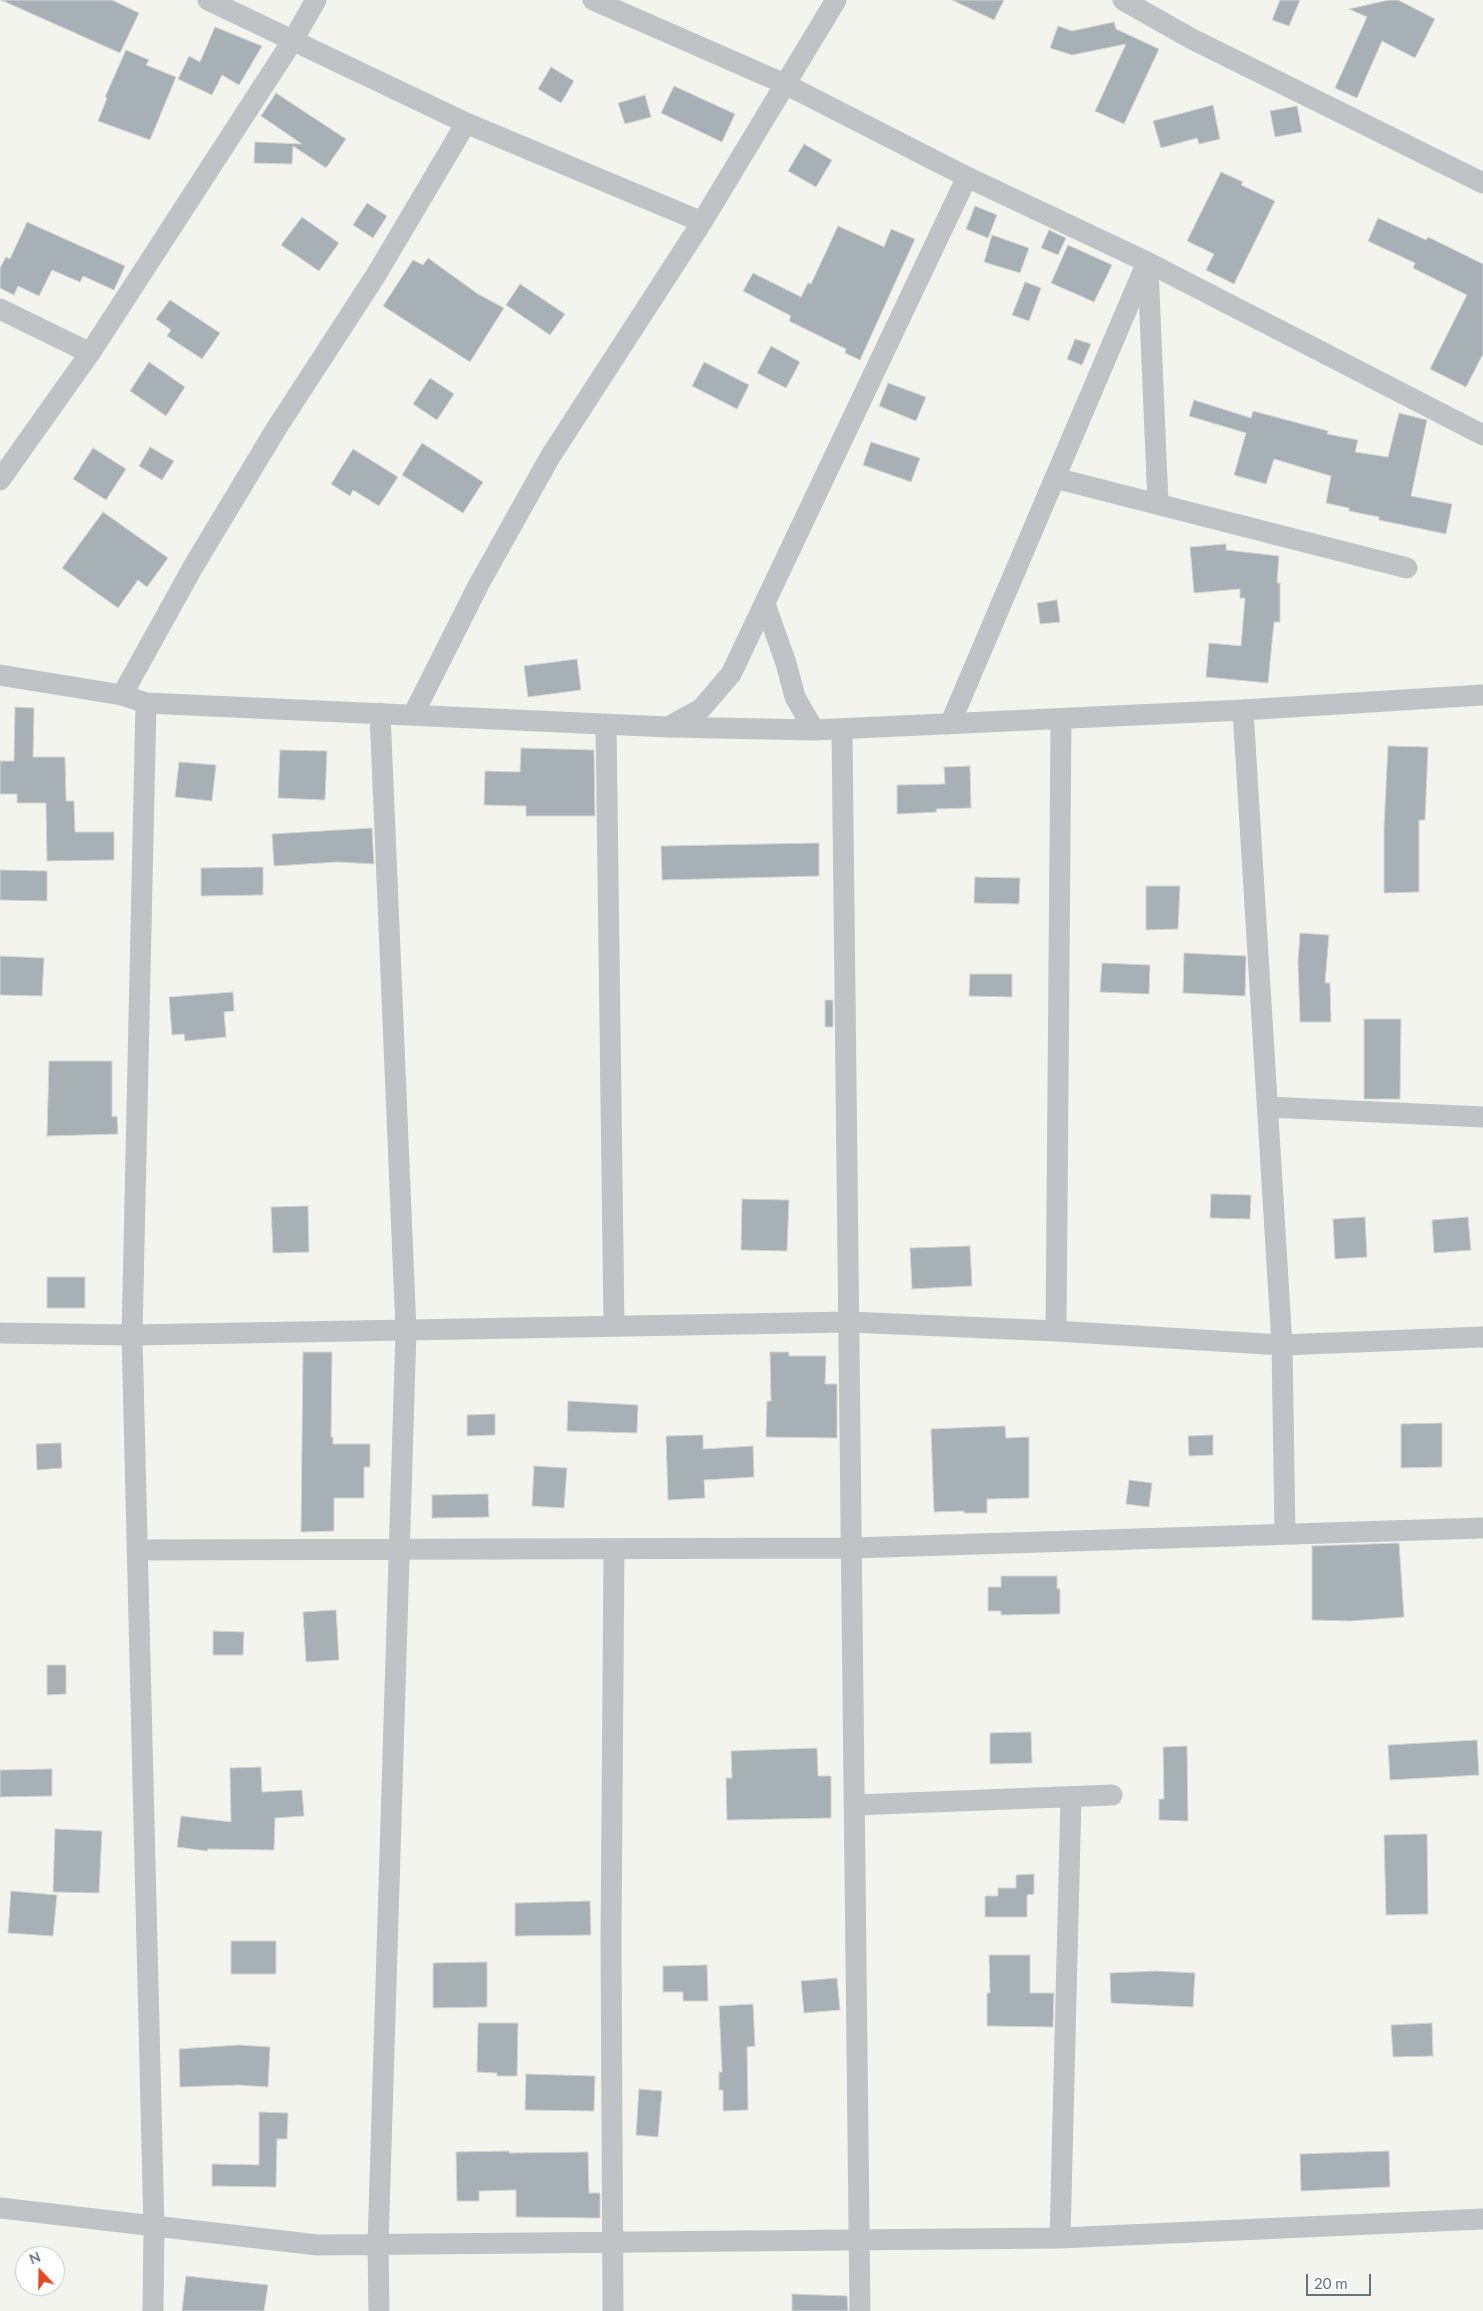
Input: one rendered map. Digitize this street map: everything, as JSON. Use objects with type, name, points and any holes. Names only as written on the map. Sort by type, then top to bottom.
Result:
[{"type":"street","points":[[208,0],[466,123],[702,222]]},
{"type":"street","points":[[0,480],[90,353],[293,40],[316,0]]},
{"type":"street","points":[[593,0],[785,84],[967,177],[1147,262],[1483,435]]},
{"type":"street","points":[[413,715],[479,584],[550,458],[702,222],[836,0]]},
{"type":"street","points":[[1123,0],[1192,39],[1483,182]]},
{"type":"street","points":[[122,694],[202,550],[276,429],[376,275],[466,123]]},
{"type":"street","points":[[668,727],[701,709],[731,674],[967,177]]},
{"type":"street","points":[[950,724],[1147,262]]},
{"type":"street","points":[[1147,262],[1158,504]]},
{"type":"street","points":[[0,309],[90,353]]},
{"type":"street","points":[[1055,478],[1407,568]]},
{"type":"street","points":[[765,604],[786,663],[795,698],[814,730]]},
{"type":"street","points":[[0,675],[122,694],[146,703],[668,727],[814,730],[1243,710],[1483,695]]},
{"type":"street","points":[[146,703],[132,1335],[154,2228],[153,2311]]},
{"type":"street","points":[[1243,710],[1282,1345],[1285,1534]]},
{"type":"street","points":[[379,2311],[378,2245],[401,1549],[406,1330],[380,714]]},
{"type":"street","points":[[1056,1331],[1061,719]]},
{"type":"street","points":[[606,724],[614,1326]]},
{"type":"street","points":[[842,729],[860,2311]]},
{"type":"street","points":[[1268,1107],[1483,1117]]},
{"type":"street","points":[[0,1333],[132,1335],[849,1322],[1056,1331],[1282,1345],[1483,1337]]},
{"type":"street","points":[[137,1550],[852,1548],[1483,1528]]},
{"type":"street","points":[[613,2311],[611,1948],[614,1549]]},
{"type":"street","points":[[855,1805],[1112,1795]]},
{"type":"street","points":[[1060,2238],[1071,1797]]},
{"type":"street","points":[[0,2208],[154,2228],[316,2245],[1060,2238],[1483,2219]]},
{"type":"building","points":[[1,0],[112,0],[139,13],[120,53]]},
{"type":"building","points":[[952,0],[1004,0],[994,20]]},
{"type":"building","points":[[1280,0],[1300,0],[1289,26],[1272,20]]},
{"type":"building","points":[[1389,0],[1398,0],[1435,19],[1415,58],[1382,41],[1357,98],[1335,88],[1367,17],[1349,9]]},
{"type":"building","points":[[1114,22],[1116,29],[1159,49],[1124,124],[1095,111],[1126,44],[1072,55],[1050,48],[1058,26],[1072,31]]},
{"type":"building","points":[[215,27],[262,46],[239,85],[222,75],[212,95],[178,79],[189,56],[200,62]]},
{"type":"building","points":[[126,50],[149,60],[146,65],[176,77],[150,140],[98,121],[107,98],[105,97]]},
{"type":"building","points":[[551,67],[574,81],[561,103],[538,89]]},
{"type":"building","points":[[674,86],[735,114],[722,142],[661,113]]},
{"type":"building","points":[[276,93],[346,139],[326,168],[293,146],[292,164],[254,163],[255,142],[302,144],[261,116]]},
{"type":"building","points":[[645,95],[651,117],[625,124],[618,103]]},
{"type":"building","points":[[1213,105],[1220,139],[1199,144],[1197,138],[1161,148],[1153,121]]},
{"type":"building","points":[[1297,106],[1302,132],[1275,137],[1270,111]]},
{"type":"building","points":[[804,144],[832,160],[816,187],[788,171]]},
{"type":"building","points":[[1221,172],[1243,182],[1241,185],[1275,201],[1234,284],[1206,270],[1214,254],[1187,241]]},
{"type":"building","points":[[367,203],[387,216],[373,238],[353,225]]},
{"type":"building","points":[[975,206],[997,215],[988,238],[966,229]]},
{"type":"building","points":[[302,217],[339,243],[319,271],[281,245]]},
{"type":"building","points":[[1378,218],[1426,240],[1428,237],[1483,264],[1483,354],[1466,387],[1430,369],[1467,295],[1413,268],[1415,263],[1368,241]]},
{"type":"building","points":[[27,222],[125,266],[114,290],[83,276],[80,282],[52,270],[39,296],[18,286],[14,295],[0,288],[0,268],[6,257],[10,259]]},
{"type":"building","points":[[838,226],[884,247],[891,229],[915,239],[860,360],[845,353],[846,349],[789,321],[791,316],[743,291],[753,273],[801,297],[808,283],[811,284]]},
{"type":"building","points":[[1049,230],[1066,238],[1058,255],[1041,248]]},
{"type":"building","points":[[992,235],[1029,248],[1020,273],[984,262]]},
{"type":"building","points":[[1068,245],[1112,265],[1094,302],[1051,283]]},
{"type":"building","points":[[428,258],[478,294],[504,308],[470,362],[383,306],[413,260],[423,265]]},
{"type":"building","points":[[1025,282],[1041,288],[1029,321],[1012,315]]},
{"type":"building","points":[[520,284],[565,314],[550,335],[506,305]]},
{"type":"building","points":[[170,300],[220,333],[202,359],[167,336],[171,330],[156,319]]},
{"type":"building","points":[[1075,339],[1091,344],[1082,365],[1067,359]]},
{"type":"building","points":[[771,346],[800,362],[786,388],[757,373]]},
{"type":"building","points":[[149,362],[185,387],[166,416],[130,391]]},
{"type":"building","points":[[704,362],[749,385],[737,409],[692,386]]},
{"type":"building","points":[[430,378],[454,394],[437,420],[413,404]]},
{"type":"building","points":[[888,383],[926,397],[916,421],[879,406]]},
{"type":"building","points":[[1194,400],[1251,418],[1253,411],[1328,431],[1327,434],[1358,440],[1355,452],[1388,457],[1399,413],[1427,420],[1411,496],[1452,504],[1446,534],[1379,520],[1379,517],[1349,511],[1349,508],[1326,503],[1331,476],[1274,459],[1266,484],[1234,475],[1246,433],[1189,416]]},
{"type":"building","points":[[871,442],[920,458],[911,482],[863,465]]},
{"type":"building","points":[[422,443],[483,482],[463,513],[402,475]]},
{"type":"building","points":[[150,447],[174,461],[162,480],[139,466]]},
{"type":"building","points":[[93,448],[126,469],[106,500],[73,479]]},
{"type":"building","points":[[353,449],[398,477],[379,506],[353,490],[350,496],[331,484]]},
{"type":"building","points":[[103,512],[168,558],[147,587],[138,580],[118,608],[62,568]]},
{"type":"building","points":[[1226,544],[1226,550],[1279,556],[1277,583],[1280,583],[1280,622],[1274,622],[1268,683],[1206,677],[1209,643],[1241,646],[1245,598],[1240,598],[1240,589],[1194,593],[1190,547]]},
{"type":"building","points":[[1057,600],[1060,622],[1040,624],[1037,603]]},
{"type":"building","points":[[577,659],[581,690],[528,697],[524,666]]},
{"type":"building","points":[[15,707],[34,708],[33,757],[65,757],[66,801],[74,801],[75,832],[114,832],[114,860],[47,861],[46,803],[17,803],[17,794],[0,794],[0,761],[14,761]]},
{"type":"building","points":[[1388,746],[1428,747],[1425,820],[1419,820],[1419,892],[1384,893],[1384,827]]},
{"type":"building","points":[[521,748],[594,750],[595,816],[526,816],[526,806],[484,805],[485,771],[520,772]]},
{"type":"building","points":[[280,750],[327,751],[325,800],[278,798]]},
{"type":"building","points":[[179,762],[216,765],[212,801],[175,797]]},
{"type":"building","points":[[970,766],[971,808],[936,809],[937,812],[897,814],[897,785],[945,784],[944,767]]},
{"type":"building","points":[[372,828],[374,864],[337,862],[274,866],[272,834]]},
{"type":"building","points":[[819,843],[819,876],[662,880],[661,846]]},
{"type":"building","points":[[263,867],[263,895],[201,896],[201,868]]},
{"type":"building","points":[[0,870],[47,871],[47,901],[0,900]]},
{"type":"building","points":[[975,877],[1020,878],[1019,904],[974,903]]},
{"type":"building","points":[[1146,886],[1180,886],[1178,929],[1146,930]]},
{"type":"building","points":[[1300,933],[1329,935],[1325,983],[1330,983],[1331,1022],[1300,1022],[1298,962]]},
{"type":"building","points":[[1184,953],[1246,956],[1245,996],[1183,993]]},
{"type":"building","points":[[0,956],[44,958],[42,996],[0,995]]},
{"type":"building","points":[[1102,963],[1150,965],[1149,994],[1100,992]]},
{"type":"building","points":[[970,974],[1012,974],[1012,997],[969,996]]},
{"type":"building","points":[[233,992],[234,1011],[224,1012],[226,1037],[185,1041],[184,1034],[172,1035],[169,997]]},
{"type":"building","points":[[825,1000],[833,1000],[833,1027],[825,1027]]},
{"type":"building","points":[[1364,1019],[1401,1019],[1400,1099],[1364,1099]]},
{"type":"building","points":[[49,1061],[112,1061],[112,1117],[117,1116],[118,1134],[47,1136]]},
{"type":"building","points":[[1211,1194],[1251,1195],[1250,1219],[1210,1218]]},
{"type":"building","points":[[742,1199],[789,1200],[787,1251],[741,1250]]},
{"type":"building","points":[[308,1206],[309,1252],[273,1253],[271,1207]]},
{"type":"building","points":[[1365,1217],[1367,1257],[1335,1259],[1333,1219]]},
{"type":"building","points":[[1468,1217],[1471,1250],[1434,1253],[1432,1220]]},
{"type":"building","points":[[970,1246],[972,1286],[912,1289],[910,1248]]},
{"type":"building","points":[[47,1277],[85,1277],[85,1308],[47,1308]]},
{"type":"building","points":[[303,1352],[332,1352],[331,1437],[333,1437],[333,1444],[370,1444],[370,1467],[364,1467],[364,1498],[334,1498],[334,1531],[301,1532]]},
{"type":"building","points":[[770,1352],[789,1352],[789,1356],[826,1356],[825,1384],[837,1384],[837,1438],[766,1437],[767,1401],[771,1401]]},
{"type":"building","points":[[568,1401],[638,1405],[637,1433],[567,1431]]},
{"type":"building","points":[[495,1414],[495,1435],[467,1436],[467,1415]]},
{"type":"building","points":[[1442,1423],[1442,1467],[1401,1468],[1401,1424]]},
{"type":"building","points":[[1005,1426],[1006,1438],[1029,1437],[1029,1498],[987,1499],[987,1513],[964,1513],[964,1511],[934,1512],[931,1429]]},
{"type":"building","points":[[703,1435],[703,1449],[753,1446],[754,1477],[704,1480],[705,1498],[668,1500],[666,1436]]},
{"type":"building","points":[[1213,1435],[1213,1455],[1189,1456],[1188,1436]]},
{"type":"building","points":[[61,1443],[62,1468],[37,1470],[36,1444]]},
{"type":"building","points":[[534,1466],[567,1468],[564,1508],[532,1506]]},
{"type":"building","points":[[1129,1480],[1152,1483],[1149,1507],[1126,1504]]},
{"type":"building","points":[[488,1494],[489,1517],[432,1518],[432,1495]]},
{"type":"building","points":[[1399,1543],[1404,1617],[1350,1621],[1312,1620],[1312,1546]]},
{"type":"building","points":[[1001,1576],[1057,1576],[1057,1589],[1060,1589],[1060,1614],[1001,1615],[1001,1611],[988,1611],[988,1587],[1001,1587]]},
{"type":"building","points":[[336,1610],[339,1660],[306,1662],[303,1612]]},
{"type":"building","points":[[213,1631],[244,1632],[243,1655],[213,1655]]},
{"type":"building","points":[[47,1665],[66,1665],[66,1694],[47,1695]]},
{"type":"building","points":[[1031,1732],[1032,1763],[990,1764],[990,1733]]},
{"type":"building","points":[[1477,1740],[1479,1775],[1390,1780],[1388,1745]]},
{"type":"building","points":[[1187,1746],[1188,1821],[1159,1820],[1159,1799],[1164,1799],[1163,1747]]},
{"type":"building","points":[[817,1748],[818,1776],[831,1776],[831,1818],[727,1820],[726,1778],[732,1778],[731,1751]]},
{"type":"building","points":[[261,1767],[262,1792],[302,1790],[304,1816],[275,1818],[274,1850],[208,1849],[207,1851],[177,1847],[181,1816],[231,1822],[230,1768]]},
{"type":"building","points":[[52,1769],[52,1796],[0,1797],[0,1770]]},
{"type":"building","points":[[55,1829],[102,1831],[99,1893],[53,1892]]},
{"type":"building","points":[[1427,1834],[1428,1914],[1386,1915],[1384,1835]]},
{"type":"building","points":[[1034,1874],[1034,1894],[1027,1895],[1027,1917],[985,1917],[985,1896],[998,1896],[998,1888],[1016,1888],[1016,1875]]},
{"type":"building","points":[[11,1891],[57,1895],[53,1936],[8,1933]]},
{"type":"building","points":[[590,1901],[591,1935],[515,1936],[515,1903]]},
{"type":"building","points":[[231,1941],[276,1941],[276,1974],[231,1974]]},
{"type":"building","points":[[989,1955],[1030,1955],[1030,1993],[1054,1993],[1053,2027],[987,2026],[987,1993],[990,1993]]},
{"type":"building","points":[[487,1962],[487,2007],[433,2008],[433,1963]]},
{"type":"building","points":[[707,1965],[708,2001],[683,2001],[683,1992],[663,1992],[663,1966]]},
{"type":"building","points":[[1156,1971],[1195,1973],[1193,2007],[1111,2003],[1110,1973]]},
{"type":"building","points":[[837,1978],[840,2010],[804,2013],[801,1981]]},
{"type":"building","points":[[753,2004],[755,2046],[747,2047],[748,2110],[723,2111],[723,2090],[719,2090],[719,2072],[722,2072],[719,2006]]},
{"type":"building","points":[[478,2023],[518,2023],[517,2076],[497,2076],[497,2073],[477,2072]]},
{"type":"building","points":[[1432,2023],[1433,2056],[1393,2057],[1391,2025]]},
{"type":"building","points":[[239,2045],[270,2047],[268,2087],[238,2085],[180,2087],[179,2049]]},
{"type":"building","points":[[526,2074],[595,2076],[594,2111],[525,2110]]},
{"type":"building","points":[[639,2089],[662,2091],[658,2137],[636,2135]]},
{"type":"building","points":[[259,2112],[288,2113],[287,2139],[277,2139],[276,2187],[212,2186],[212,2164],[259,2165]]},
{"type":"building","points":[[509,2151],[509,2153],[588,2152],[589,2193],[600,2193],[600,2218],[516,2217],[516,2190],[479,2191],[479,2201],[457,2201],[456,2152]]},
{"type":"building","points":[[1389,2151],[1390,2187],[1301,2191],[1300,2154]]},
{"type":"building","points":[[186,2276],[268,2285],[264,2311],[182,2311]]},
{"type":"building","points":[[792,2294],[847,2296],[848,2311],[792,2311]]}]
